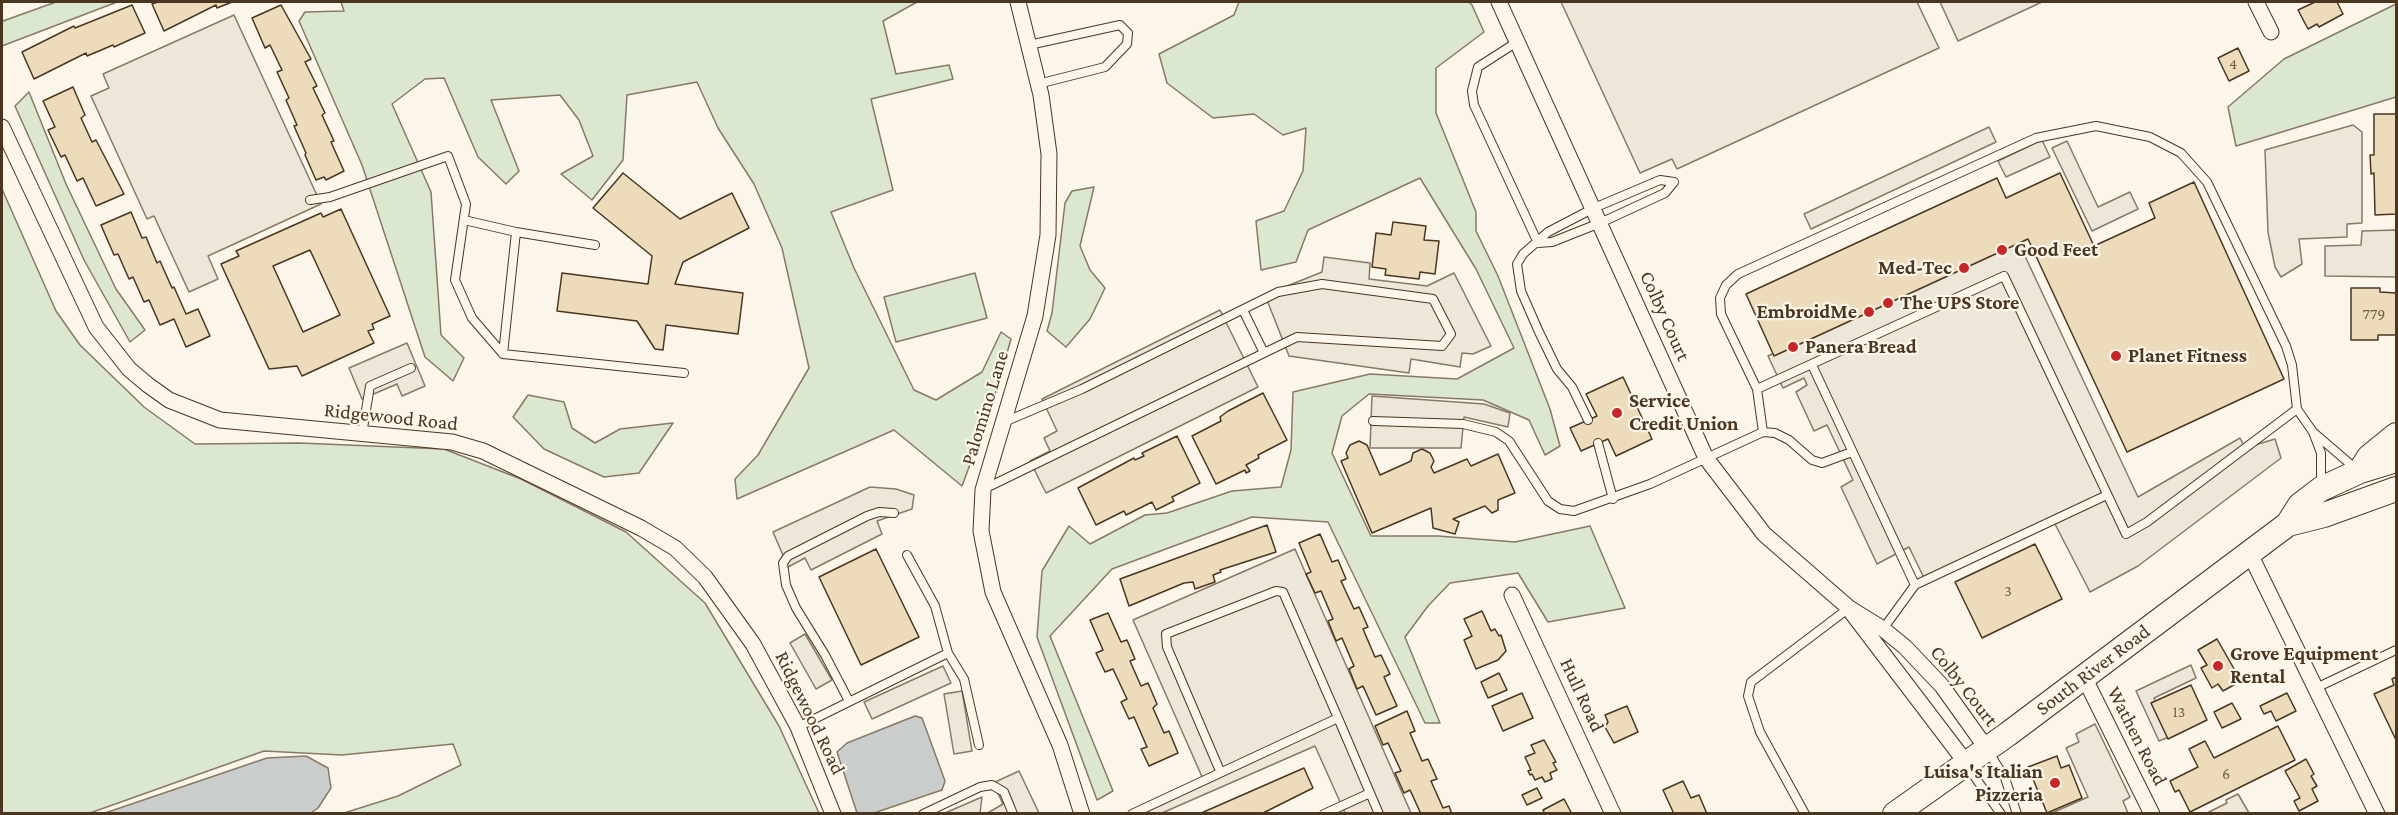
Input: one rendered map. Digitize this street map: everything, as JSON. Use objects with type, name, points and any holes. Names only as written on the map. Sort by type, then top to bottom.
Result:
[{"type":"main road","points":[[2360,471],[2369,457],[2397,435]]},
{"type":"main road","name":"South River Road","points":[[1895,813],[1987,749],[2288,524],[2300,505],[2321,489],[2360,471],[2397,460]]},
{"type":"main road","name":"South River Road","points":[[2288,524],[2316,518],[2397,489]]},
{"type":"street","name":"Palomino Lane","points":[[1018,2],[1038,84],[1049,154],[1048,236],[1035,316],[983,490],[981,531],[993,592],[1060,745],[1082,813]]},
{"type":"street","name":"Colby Court","points":[[1499,2],[1706,458],[1764,534],[1849,608],[1883,629],[1905,647],[1942,686],[1987,749]]},
{"type":"street","points":[[2256,2],[2271,32]]},
{"type":"street","name":"Ridgewood Road","points":[[2,128],[96,327],[123,362],[148,385],[169,400],[220,420],[452,442],[483,451],[641,528],[675,548],[705,578],[753,644],[798,727],[833,813]]},
{"type":"street","points":[[2249,552],[2377,813]]},
{"type":"street","name":"Hull Road","points":[[1512,595],[1613,813]]},
{"type":"street","name":"Colby Court","points":[[1849,608],[1869,639],[1966,764]]},
{"type":"street","name":"Wathen Road","points":[[2084,677],[2152,813]]},
{"type":"lane","points":[[1029,45],[1120,25],[1128,33],[1127,44],[1105,67],[1038,84]]},
{"type":"lane","points":[[1517,41],[1478,66],[1472,91],[1474,105],[1538,243]]},
{"type":"lane","points":[[1763,432],[1757,389],[1721,314],[1720,298],[1726,285],[1738,274],[2036,138],[2096,126],[2150,137],[2181,153],[2207,182],[2286,346],[2292,365],[2297,409],[2313,432],[2321,453],[2321,489]]},
{"type":"lane","points":[[310,200],[330,197],[448,156],[466,204],[455,280],[472,318],[503,354],[684,374]]},
{"type":"lane","points":[[1538,243],[1552,242],[1600,223],[1665,193],[1674,182],[1660,180],[1594,208],[1548,232],[1538,243],[1522,254],[1517,264],[1521,291],[1557,369],[1572,387],[1588,420]]},
{"type":"lane","points":[[464,220],[516,232],[595,245]]},
{"type":"lane","points":[[503,354],[516,232]]},
{"type":"lane","points":[[1757,389],[1812,366],[2004,276],[2126,534],[2147,522],[2297,409]]},
{"type":"lane","points":[[983,490],[1297,337],[1442,346],[1451,334],[1433,299],[1322,284],[1278,292],[1082,388],[1004,422]]},
{"type":"lane","points":[[1243,310],[1264,353]]},
{"type":"lane","points":[[1812,366],[1915,585]]},
{"type":"lane","points":[[362,434],[370,386],[411,368]]},
{"type":"lane","points":[[1373,421],[1463,424],[1496,432],[1509,441],[1548,501],[1560,509],[1574,511],[1613,499],[1763,432],[1782,436],[1812,460],[1822,463],[1852,452]]},
{"type":"lane","points":[[2313,432],[2360,471]]},
{"type":"lane","points":[[1598,443],[1613,499]]},
{"type":"lane","points":[[1883,629],[1915,585],[2106,495]]},
{"type":"lane","points":[[849,701],[796,608],[786,585],[783,563],[788,556],[867,516],[879,512],[894,513]]},
{"type":"lane","points":[[907,555],[935,606],[948,653],[964,679],[979,745]]},
{"type":"lane","points":[[1220,771],[1167,647],[1166,634],[1276,591],[1282,592],[1379,813]]},
{"type":"lane","points":[[1805,813],[1760,732],[1748,696],[1751,682],[1849,608]]},
{"type":"lane","points":[[2316,688],[2397,650]]},
{"type":"lane","points":[[798,727],[948,653]]},
{"type":"lane","points":[[1132,813],[1338,718]]},
{"type":"lane","points":[[1987,749],[2005,778],[2017,813]]},
{"type":"lane","points":[[1966,764],[2001,813]]},
{"type":"lane","points":[[923,813],[980,787],[992,785],[1004,792],[1013,813]]},
{"type":"lane","points":[[1324,813],[1370,793]]},
{"type":"green space","points":[[56,2],[117,2],[2,46],[2,18],[3,21]]},
{"type":"green space","points":[[341,2],[917,2],[883,21],[896,74],[949,65],[953,79],[871,99],[893,190],[831,212],[854,268],[914,390],[936,400],[982,372],[1001,332],[1011,339],[992,405],[962,486],[894,430],[737,499],[735,479],[758,455],[809,368],[782,248],[754,184],[718,128],[697,82],[627,95],[623,160],[592,200],[561,174],[593,156],[579,120],[560,95],[491,100],[519,171],[506,184],[478,157],[444,78],[425,79],[392,104],[431,192],[441,335],[464,358],[453,381],[425,357],[362,165],[299,21],[305,12],[344,11]]},
{"type":"green space","points":[[1239,2],[1469,2],[1472,5],[1484,32],[1436,68],[1436,113],[1476,212],[1476,231],[1498,276],[1550,409],[1560,446],[1545,455],[1529,420],[1483,400],[1369,394],[1342,416],[1332,453],[1371,536],[1438,536],[1515,542],[1590,526],[1625,608],[1548,622],[1518,573],[1450,583],[1428,606],[1405,637],[1440,723],[1425,723],[1328,522],[1252,517],[1112,569],[1050,636],[1113,791],[1097,800],[1037,637],[1042,571],[1069,526],[1090,544],[1145,515],[1167,513],[1232,491],[1281,487],[1291,450],[1293,392],[1370,374],[1457,379],[1514,348],[1476,269],[1420,178],[1308,230],[1296,262],[1261,270],[1256,221],[1284,211],[1303,171],[1306,128],[1283,135],[1254,114],[1213,118],[1167,83],[1159,54],[1234,15]]},
{"type":"green space","points":[[2396,4],[2396,97],[2236,146],[2228,107],[2284,59]]},
{"type":"green space","points":[[29,92],[66,184],[116,289],[145,330],[130,342],[84,260],[15,106]]},
{"type":"green space","points":[[1094,187],[1080,246],[1090,270],[1105,288],[1090,319],[1066,347],[1047,331],[1052,313],[1065,203],[1072,191]]},
{"type":"green space","points":[[2,189],[56,311],[80,345],[144,407],[195,444],[299,443],[444,449],[521,479],[626,532],[705,603],[779,726],[819,813],[344,813],[398,796],[461,765],[453,744],[342,755],[264,751],[90,813],[2,813]]},
{"type":"green space","points":[[975,273],[987,318],[896,342],[884,297]]},
{"type":"green space","points":[[528,395],[564,402],[572,428],[595,443],[620,429],[673,423],[639,473],[604,477],[544,449],[513,417]]},
{"type":"shaded area","points":[[1561,2],[1917,2],[1939,48],[1677,169],[1672,159],[1640,173]]},
{"type":"shaded area","points":[[1940,2],[2042,2],[1958,41]]},
{"type":"shaded area","points":[[234,15],[321,204],[208,256],[218,279],[189,292],[154,216],[147,219],[91,96],[109,88],[103,74]]},
{"type":"shaded area","points":[[2353,125],[2362,132],[2362,223],[2347,224],[2347,237],[2299,239],[2302,264],[2281,277],[2275,267],[2268,232],[2265,150]]},
{"type":"shaded area","points":[[1989,127],[1996,142],[1811,229],[1804,214]]},
{"type":"shaded area","points":[[2042,140],[2050,157],[2006,177],[1998,161]]},
{"type":"shaded area","points":[[2067,141],[2098,207],[2130,192],[2138,209],[2092,231],[2052,148]]},
{"type":"shaded area","points":[[2396,230],[2396,277],[2325,276],[2325,246],[2361,245],[2362,231]]},
{"type":"shaded area","points":[[2017,239],[2138,497],[2240,438],[2245,448],[2275,439],[2281,458],[2138,566],[2090,592],[2055,524],[2036,526],[1924,578],[1909,547],[1877,564],[1841,487],[1853,480],[1827,425],[1814,431],[1796,392],[1807,385],[1804,378],[1783,388],[1768,356]]},
{"type":"shaded area","points":[[1324,257],[1370,263],[1369,279],[1427,286],[1454,273],[1491,346],[1473,354],[1462,353],[1460,367],[1411,359],[1409,373],[1289,356],[1265,295],[1322,272]]},
{"type":"shaded area","points":[[1220,310],[1258,387],[1046,493],[1030,461],[1050,451],[1044,438],[1057,431],[1042,399]]},
{"type":"shaded area","points":[[407,343],[425,386],[402,396],[397,384],[362,399],[349,368]]},
{"type":"shaded area","points":[[1372,396],[1484,404],[1510,413],[1508,427],[1464,417],[1461,448],[1370,448]]},
{"type":"shaded area","points":[[870,487],[896,489],[914,495],[912,509],[877,521],[882,534],[811,570],[805,558],[788,567],[773,532]]},
{"type":"shaded area","points":[[1295,549],[1411,813],[1345,813],[1315,746],[1162,813],[1129,814],[1203,779],[1133,620]]},
{"type":"shaded area","points":[[805,634],[832,680],[816,689],[790,643]]},
{"type":"shaded area","points":[[2191,665],[2196,678],[2154,698],[2171,736],[2159,741],[2136,691]]},
{"type":"shaded area","points":[[943,666],[951,683],[872,719],[864,702]]},
{"type":"shaded area","points":[[962,691],[972,751],[954,754],[944,694]]},
{"type":"shaded area","points":[[915,716],[922,718],[945,781],[942,790],[874,813],[857,813],[837,752],[847,743]]},
{"type":"shaded area","points":[[2095,724],[2130,797],[2123,801],[2128,813],[2052,813],[2088,797],[2066,748],[2079,742],[2076,734]]},
{"type":"shaded area","points":[[306,756],[328,768],[331,788],[318,808],[311,813],[105,813],[267,758]]},
{"type":"shaded area","points":[[1019,771],[1039,813],[986,814],[1003,804],[993,783]]},
{"type":"shaded area","points":[[2238,794],[2249,813],[2207,813],[2227,803],[2226,800]]},
{"type":"shaded area","points":[[982,797],[980,813],[945,813]]},
{"type":"building","points":[[158,2],[232,2],[217,8],[216,5],[164,31],[152,4]]},
{"type":"building","points":[[2315,2],[2337,2],[2343,14],[2319,27],[2317,24],[2308,29],[2298,10]]},
{"type":"building","points":[[132,5],[145,33],[114,47],[113,45],[87,56],[86,53],[34,79],[22,52],[74,26],[75,28]]},
{"type":"building","points":[[281,5],[311,59],[305,62],[317,86],[313,88],[325,113],[322,115],[344,171],[326,180],[324,177],[316,180],[294,126],[297,125],[286,100],[289,98],[277,72],[282,70],[270,45],[265,48],[252,18]]},
{"type":"building","points":[[2238,48],[2249,71],[2229,81],[2218,58]]},
{"type":"building","points":[[73,87],[85,115],[81,118],[92,142],[96,140],[124,194],[96,206],[83,178],[77,181],[65,155],[61,157],[48,130],[55,127],[43,101]]},
{"type":"building","points":[[2374,114],[2396,114],[2396,214],[2375,215],[2374,173],[2371,174],[2370,155],[2374,155]]},
{"type":"building","points":[[623,173],[680,219],[732,193],[749,228],[683,262],[675,284],[743,293],[738,334],[666,325],[663,350],[655,349],[637,321],[557,311],[562,273],[648,284],[652,256],[593,208]]},
{"type":"building","points":[[2060,173],[2094,246],[2155,218],[2149,203],[2194,182],[2284,379],[2127,452],[2028,239],[1774,356],[1746,294],[1997,178],[2006,198]]},
{"type":"building","points":[[341,209],[390,316],[372,324],[374,329],[368,331],[374,343],[302,376],[297,366],[269,369],[221,264],[239,256],[236,251],[321,213],[323,217]],"holes":[[[310,250],[340,315],[303,332],[273,266]]]},
{"type":"building","points":[[131,212],[142,238],[146,237],[157,263],[160,261],[186,314],[198,309],[210,336],[186,347],[174,319],[160,325],[149,300],[144,302],[133,277],[129,279],[118,254],[114,255],[101,225]]},
{"type":"building","points":[[1393,222],[1426,226],[1424,240],[1439,241],[1435,274],[1420,272],[1419,279],[1385,275],[1386,269],[1372,267],[1376,233],[1391,235]]},
{"type":"building","points":[[2351,288],[2380,288],[2380,292],[2396,293],[2396,335],[2378,335],[2378,340],[2351,340]]},
{"type":"building","points":[[1623,377],[1652,439],[1616,456],[1608,439],[1581,451],[1570,428],[1597,416],[1586,394]]},
{"type":"building","points":[[1263,393],[1287,440],[1258,455],[1259,458],[1246,465],[1250,471],[1246,473],[1245,470],[1216,484],[1192,436],[1221,421],[1220,417],[1228,411]]},
{"type":"building","points":[[1177,436],[1200,483],[1172,497],[1174,501],[1156,510],[1152,502],[1126,515],[1124,511],[1096,525],[1078,488],[1134,458],[1135,460],[1144,456],[1142,453]]},
{"type":"building","points":[[1359,441],[1367,445],[1380,475],[1411,461],[1413,453],[1422,449],[1430,453],[1434,461],[1431,467],[1434,473],[1467,459],[1471,466],[1498,454],[1515,493],[1498,500],[1498,510],[1492,513],[1485,506],[1453,519],[1459,522],[1455,534],[1433,528],[1431,508],[1372,533],[1341,461],[1348,458],[1346,453],[1350,445]]},
{"type":"building","points":[[1267,525],[1276,552],[1220,570],[1221,572],[1213,575],[1215,582],[1195,589],[1193,582],[1184,583],[1129,606],[1120,579]]},
{"type":"building","points":[[1320,534],[1332,562],[1338,560],[1346,579],[1341,581],[1354,609],[1359,607],[1368,627],[1363,629],[1375,657],[1381,655],[1390,674],[1384,677],[1397,706],[1376,715],[1363,686],[1357,689],[1349,669],[1354,666],[1342,638],[1336,641],[1328,621],[1333,619],[1321,591],[1315,593],[1306,574],[1311,572],[1299,543]]},
{"type":"building","points":[[2035,544],[2062,599],[1982,638],[1955,582]]},
{"type":"building","points":[[876,549],[919,637],[861,665],[819,577]]},
{"type":"building","points":[[1482,611],[1491,631],[1495,629],[1499,636],[1501,635],[1506,651],[1498,660],[1476,669],[1464,640],[1472,636],[1464,619]]},
{"type":"building","points":[[1108,613],[1121,642],[1127,640],[1135,659],[1130,661],[1141,686],[1148,683],[1157,704],[1153,708],[1164,733],[1169,731],[1178,753],[1149,766],[1141,749],[1147,747],[1134,717],[1129,719],[1121,702],[1127,699],[1113,669],[1105,672],[1096,653],[1103,650],[1090,620]]},
{"type":"building","name":"Grove Equipment Rental","points":[[2217,639],[2241,681],[2223,691],[2218,684],[2212,688],[2201,668],[2207,665],[2198,650]]},
{"type":"building","points":[[1499,673],[1507,690],[1488,698],[1481,682]]},
{"type":"building","points":[[2396,677],[2396,740],[2374,694],[2394,685],[2392,679]]},
{"type":"building","points":[[2191,685],[2207,720],[2168,739],[2151,703]]},
{"type":"building","points":[[1522,693],[1533,718],[1503,731],[1492,706]]},
{"type":"building","points":[[2287,693],[2296,711],[2276,721],[2271,711],[2264,714],[2260,706]]},
{"type":"building","points":[[2232,703],[2241,719],[2222,728],[2214,712]]},
{"type":"building","points":[[1627,706],[1638,732],[1614,743],[1605,727],[1608,722],[1605,715]]},
{"type":"building","points":[[1407,711],[1415,731],[1410,733],[1422,761],[1428,759],[1437,779],[1431,781],[1443,808],[1449,806],[1452,814],[1421,814],[1410,790],[1404,793],[1395,773],[1401,771],[1388,743],[1383,745],[1375,726]]},
{"type":"building","points":[[2278,726],[2295,760],[2190,812],[2179,790],[2175,792],[2170,781],[2198,767],[2189,749],[2205,741],[2214,758]]},
{"type":"building","points":[[1544,740],[1556,762],[1553,763],[1557,770],[1550,773],[1552,779],[1545,782],[1542,777],[1535,780],[1532,774],[1530,775],[1528,771],[1531,770],[1525,757],[1535,753],[1531,745]]},
{"type":"building","name":"Luisa's Italian Pizzeria","points":[[2057,756],[2061,768],[2069,765],[2082,798],[2047,813],[2028,767]]},
{"type":"building","points":[[2306,759],[2314,774],[2311,776],[2317,786],[2312,789],[2318,801],[2299,811],[2294,801],[2300,798],[2285,771]]},
{"type":"building","points":[[1304,768],[1313,788],[1261,814],[1199,814]]},
{"type":"building","points":[[1683,781],[1691,798],[1699,795],[1707,814],[1674,814],[1663,790]]},
{"type":"building","points":[[1537,788],[1542,798],[1527,805],[1522,795]]},
{"type":"building","points":[[1564,799],[1572,814],[1545,814],[1543,810]]},
{"type":"place","name":"Good Feet","points":[[2002,250]]},
{"type":"place","name":"Med-Tec","points":[[1964,268]]},
{"type":"place","name":"The UPS Store","points":[[1888,303]]},
{"type":"place","name":"EmbroidMe","points":[[1869,312]]},
{"type":"place","name":"Panera Bread","points":[[1793,347]]},
{"type":"place","name":"Planet Fitness","points":[[2116,356]]},
{"type":"place","name":"Service Credit Union","points":[[1617,413]]},
{"type":"place","name":"Grove Equipment Rental","points":[[2218,666]]},
{"type":"place","name":"Luisa's Italian Pizzeria","points":[[2055,783]]}]
